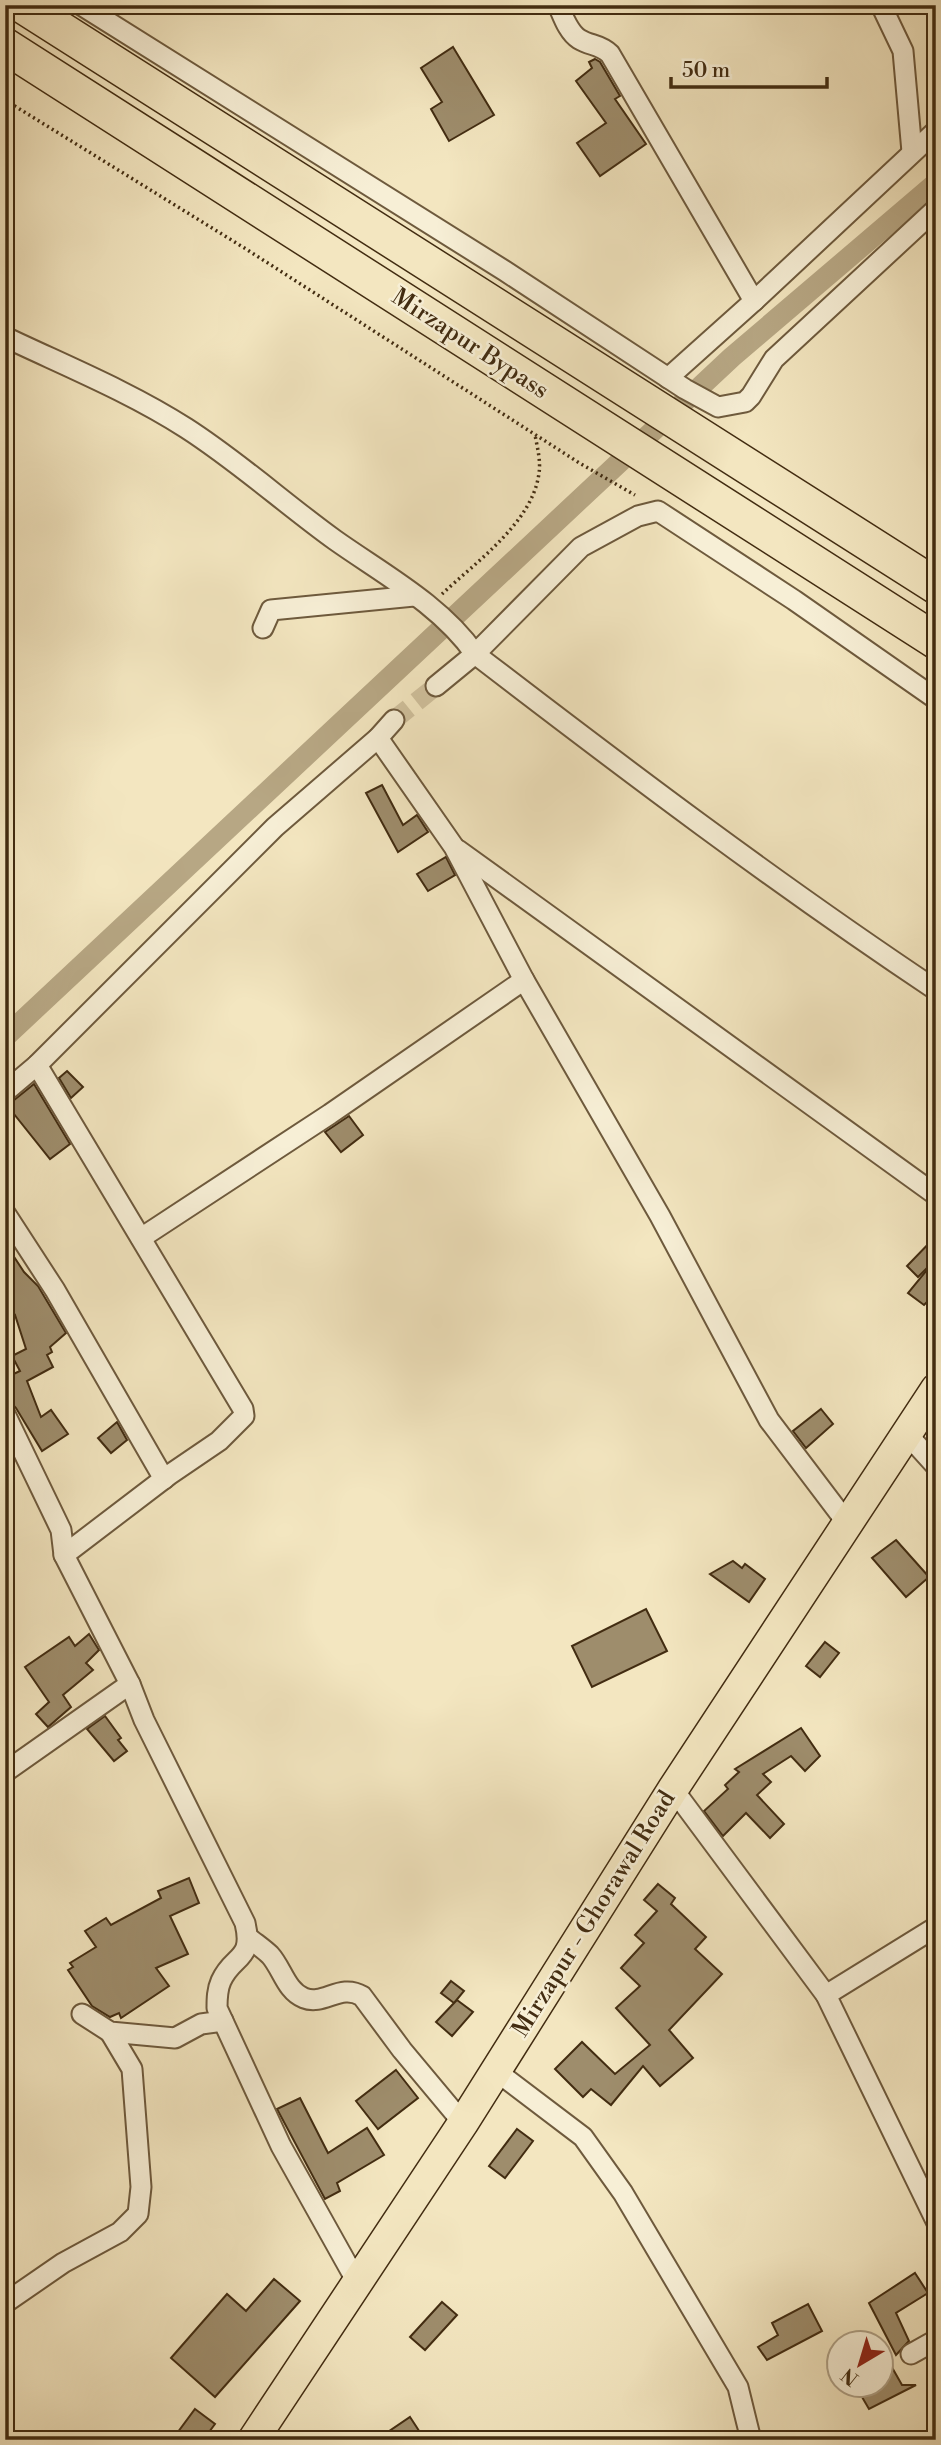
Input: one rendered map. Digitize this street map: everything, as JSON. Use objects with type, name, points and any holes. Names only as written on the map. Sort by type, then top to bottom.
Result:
[{"type":"highway","name":"Mirzapur Bypass","points":[[22,5],[936,586]]},
{"type":"highway","name":"Mirzapur Bypass","points":[[5,47],[936,641]]},
{"type":"main road","name":"Mirzapur - Ghorawal Road","points":[[253,2440],[463,2123],[673,1789],[936,1389]]},
{"type":"street","points":[[81,5],[505,271],[685,389],[718,407],[745,402],[774,359],[936,209]]},
{"type":"street","points":[[558,5],[571,32],[578,38],[599,45],[610,54],[754,301]]},
{"type":"street","points":[[881,5],[903,51],[912,152]]},
{"type":"street","points":[[668,378],[936,131]]},
{"type":"street","points":[[5,338],[118,390],[184,426],[220,451],[332,538],[427,606],[462,635],[475,654],[664,799],[936,990]]},
{"type":"street","points":[[436,686],[475,654],[581,547],[638,516],[659,511],[784,593],[936,699]]},
{"type":"street","points":[[263,628],[271,610],[427,606]]},
{"type":"street","points":[[5,1092],[37,1065],[275,827],[378,738],[394,720]]},
{"type":"street","points":[[378,738],[454,847],[524,980],[660,1216],[769,1420],[847,1523]]},
{"type":"street","points":[[454,847],[936,1195]]},
{"type":"street","points":[[141,1238],[331,1114],[524,980]]},
{"type":"street","points":[[37,1065],[243,1409],[244,1416],[219,1441],[64,1555]]},
{"type":"street","points":[[5,1213],[55,1290],[164,1479]]},
{"type":"street","points":[[5,1414],[61,1530],[64,1555],[130,1684],[144,1720],[245,1923],[248,1938],[246,1950],[222,1979],[217,2008],[281,2146],[357,2282]]},
{"type":"street","points":[[907,1434],[936,1466]]},
{"type":"street","points":[[5,1772],[130,1684]]},
{"type":"street","points":[[673,1789],[826,1995],[936,2221]]},
{"type":"street","points":[[826,1995],[936,1927]]},
{"type":"street","points":[[248,1938],[271,1955],[293,1990],[301,1997],[309,2000],[354,1991],[362,1996],[402,2050],[463,2123]]},
{"type":"street","points":[[5,2303],[63,2263],[120,2232],[138,2214],[141,2188],[132,2069],[110,2032],[82,2014]]},
{"type":"street","points":[[110,2032],[174,2038],[201,2024],[223,2021]]},
{"type":"street","points":[[496,2071],[583,2137],[623,2193],[738,2387],[751,2440]]},
{"type":"street","points":[[911,2354],[936,2340]]},
{"type":"path","points":[[5,100],[618,485]]},
{"type":"path","points":[[427,606],[509,531],[526,510],[535,491],[540,470],[535,435]]},
{"type":"building","points":[[453,47],[494,115],[449,141],[431,109],[442,102],[421,68]]},
{"type":"building","points":[[595,59],[600,62],[620,96],[615,99],[646,144],[600,176],[577,143],[606,123],[576,81],[592,68],[589,62]]},
{"type":"building","points":[[382,785],[403,825],[417,815],[428,832],[398,852],[366,793]]},
{"type":"building","points":[[446,857],[455,875],[428,891],[417,874]]},
{"type":"building","points":[[67,1071],[83,1087],[71,1098],[59,1078]]},
{"type":"building","points":[[34,1084],[70,1144],[50,1159],[6,1104]]},
{"type":"building","points":[[349,1116],[363,1135],[341,1152],[325,1132]]},
{"type":"building","points":[[936,1236],[936,1259],[918,1277],[907,1266]]},
{"type":"building","points":[[5,1243],[24,1272],[38,1286],[66,1333],[50,1347],[52,1352],[47,1355],[53,1367],[27,1381],[41,1417],[51,1410],[68,1434],[42,1451],[16,1408],[5,1396],[5,1378],[20,1371],[12,1356],[26,1349],[15,1315],[5,1320]]},
{"type":"building","points":[[936,1259],[936,1293],[924,1305],[908,1293]]},
{"type":"building","points":[[821,1409],[833,1424],[806,1448],[793,1431]]},
{"type":"building","points":[[117,1422],[127,1440],[111,1453],[98,1438]]},
{"type":"building","points":[[896,1540],[929,1577],[906,1597],[872,1558]]},
{"type":"building","points":[[733,1561],[742,1568],[745,1564],[765,1579],[749,1602],[710,1574]]},
{"type":"building","points":[[646,1609],[667,1651],[592,1687],[572,1646]]},
{"type":"building","points":[[89,1634],[99,1650],[86,1663],[93,1670],[63,1695],[71,1707],[48,1727],[36,1714],[49,1702],[25,1667],[69,1637],[75,1646]]},
{"type":"building","points":[[825,1642],[839,1653],[820,1677],[806,1666]]},
{"type":"building","points":[[105,1716],[127,1751],[114,1761],[87,1729]]},
{"type":"building","points":[[801,1728],[820,1756],[805,1771],[791,1756],[763,1774],[771,1782],[757,1795],[784,1824],[770,1838],[746,1813],[723,1836],[704,1811],[728,1789],[725,1785],[739,1772],[735,1769]]},
{"type":"building","points":[[189,1878],[199,1903],[170,1916],[188,1954],[156,1968],[169,1986],[121,2018],[119,2013],[110,2017],[92,2006],[68,1970],[73,1967],[70,1963],[96,1947],[85,1931],[106,1918],[111,1925],[161,1898],[158,1891]]},
{"type":"building","points":[[658,1884],[675,1898],[671,1904],[706,1937],[695,1949],[722,1974],[669,2030],[693,2058],[660,2086],[643,2066],[611,2105],[591,2089],[583,2097],[555,2069],[582,2042],[615,2074],[650,2045],[616,2008],[640,1986],[621,1968],[644,1943],[635,1935],[657,1911],[644,1900]]},
{"type":"building","points":[[451,1981],[464,1991],[454,2003],[441,1993]]},
{"type":"building","points":[[457,2000],[473,2012],[452,2036],[436,2022]]},
{"type":"building","points":[[396,2070],[418,2098],[378,2129],[356,2101]]},
{"type":"building","points":[[300,2098],[328,2153],[367,2128],[384,2155],[337,2183],[340,2191],[325,2199],[277,2109]]},
{"type":"building","points":[[517,2129],[533,2141],[505,2178],[489,2166]]},
{"type":"building","points":[[915,2273],[928,2293],[896,2313],[909,2341],[896,2355],[895,2330],[883,2330],[869,2303]]},
{"type":"building","points":[[274,2279],[300,2301],[215,2397],[171,2358],[227,2294],[246,2311]]},
{"type":"building","points":[[442,2302],[457,2315],[425,2350],[410,2337]]},
{"type":"building","points":[[808,2304],[822,2331],[767,2360],[758,2347],[778,2335],[772,2323]]},
{"type":"building","points":[[895,2373],[902,2385],[916,2385],[895,2396]]},
{"type":"building","points":[[864,2400],[887,2400],[869,2409]]},
{"type":"building","points":[[195,2409],[215,2424],[203,2440],[172,2440]]},
{"type":"building","points":[[410,2417],[425,2440],[376,2440]]},
{"type":"waterway","points":[[5,1037],[732,357],[936,183]]},
{"type":"tunnel","points":[[394,720],[436,686]]}]
